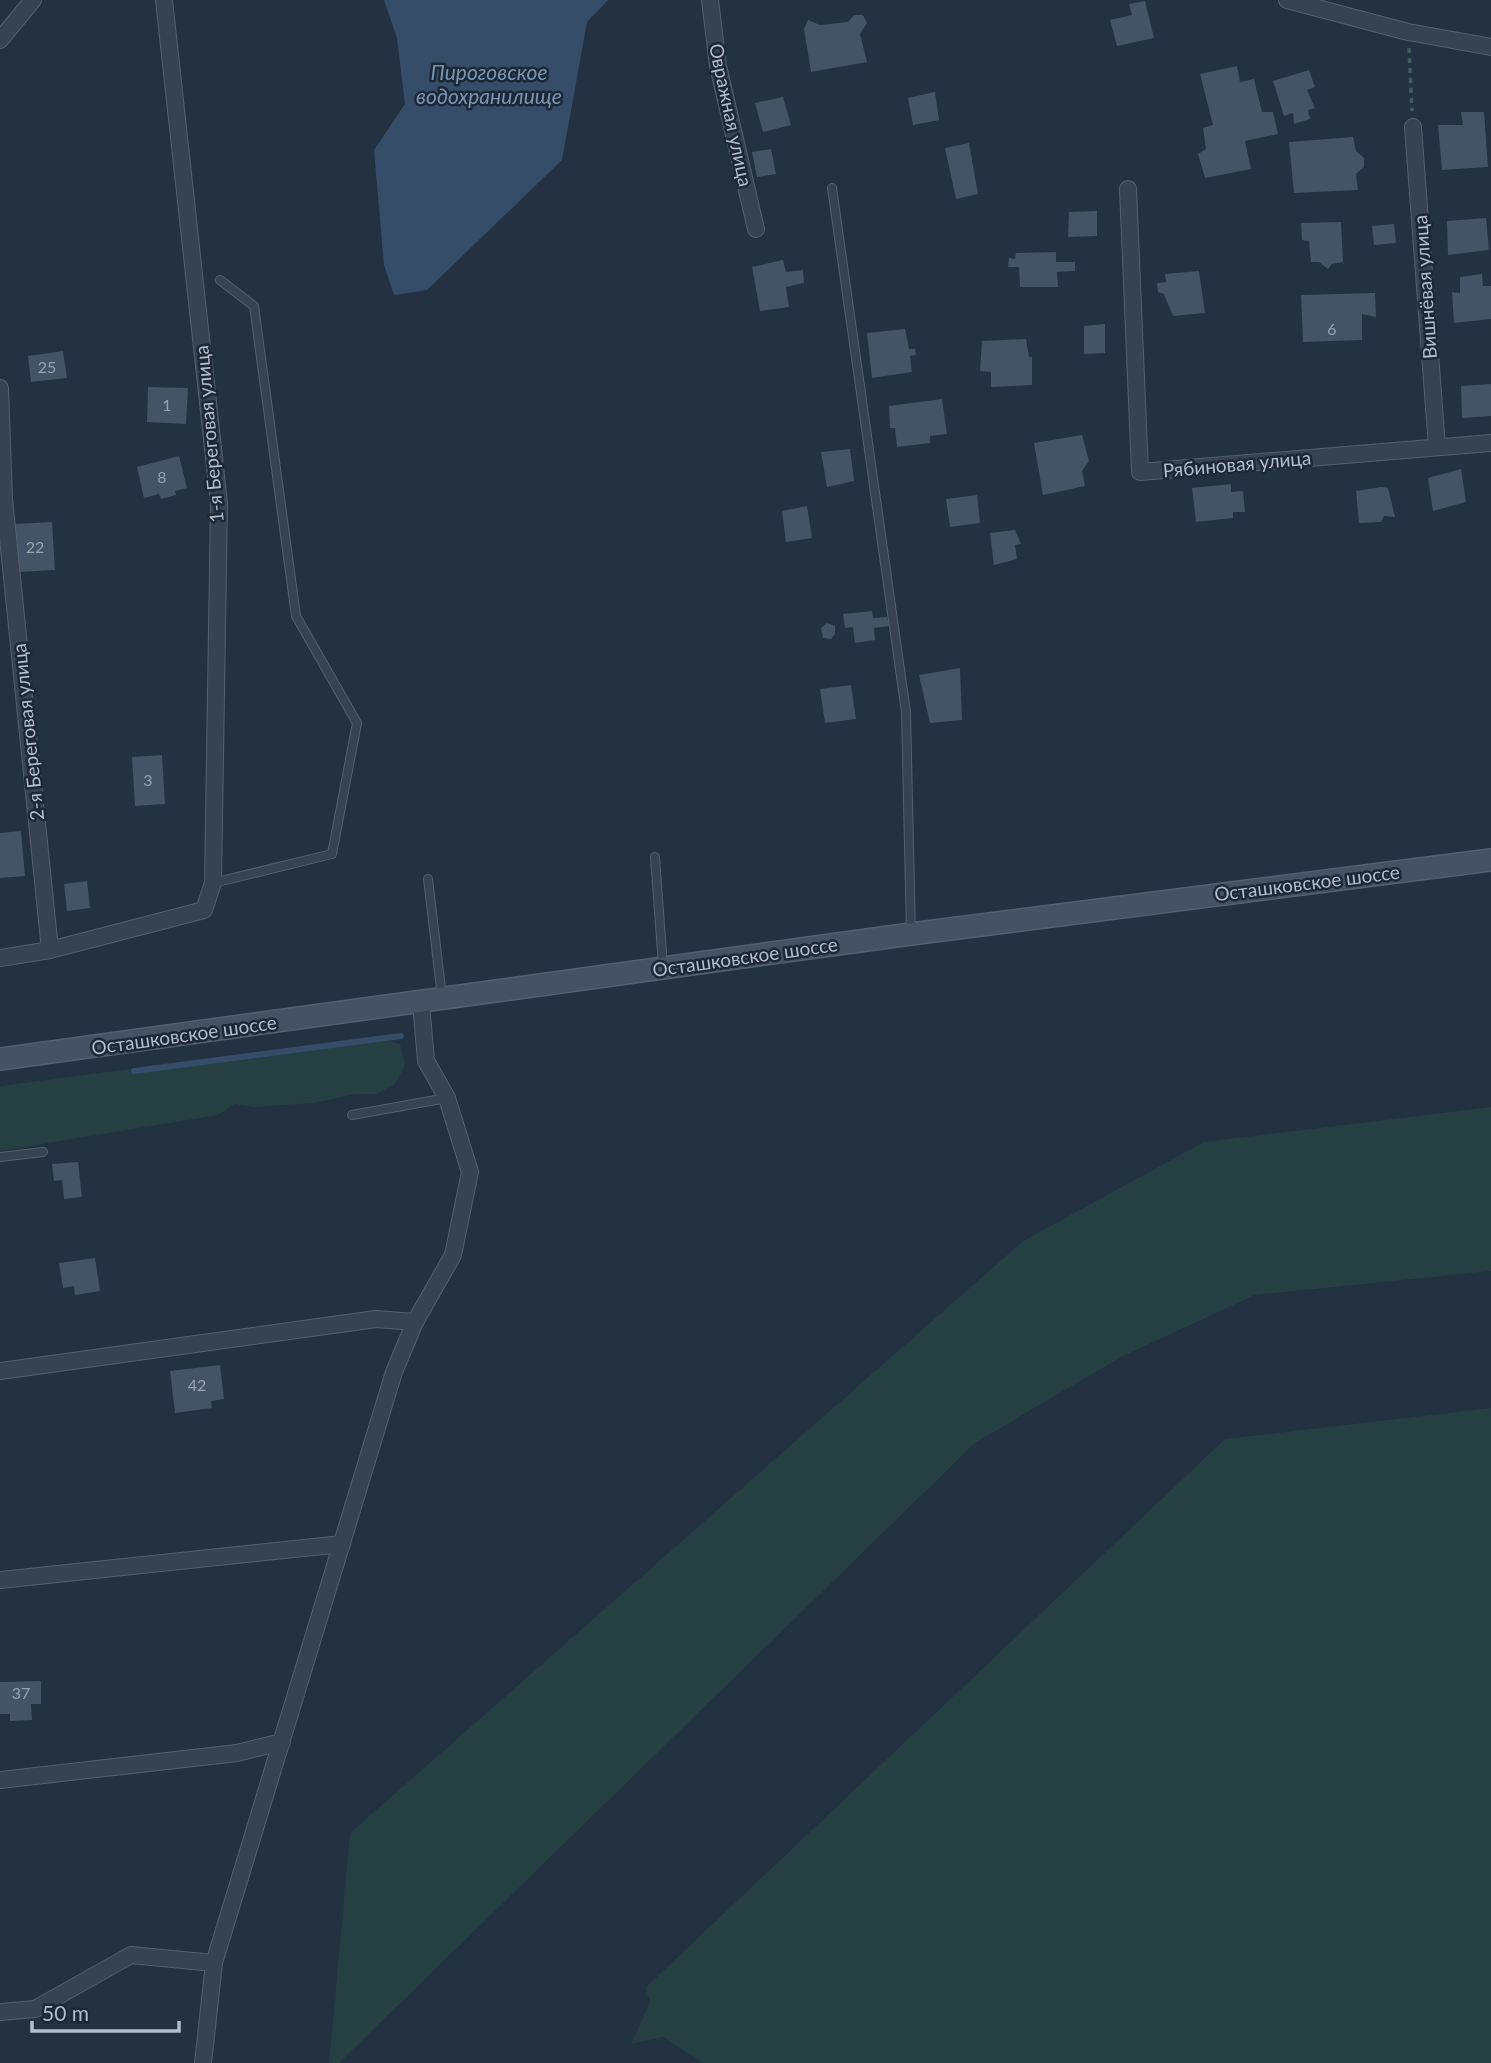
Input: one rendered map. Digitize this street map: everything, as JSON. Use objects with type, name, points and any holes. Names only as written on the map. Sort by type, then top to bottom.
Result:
[{"type":"main road","name":"Осташковское шоссе","points":[[0,1059],[911,934],[1491,860]]},
{"type":"street","points":[[0,40],[33,0]]},
{"type":"street","name":"1-я Береговая улица","points":[[50,950],[204,910],[213,883],[219,503],[164,0]]},
{"type":"street","name":"Овражная улица","points":[[710,0],[718,66],[756,229]]},
{"type":"street","points":[[1287,0],[1408,32],[1491,47]]},
{"type":"street","name":"Вишнёвая улица","points":[[1413,127],[1437,447]]},
{"type":"street","name":"Рябиновая улица","points":[[1128,189],[1140,472],[1491,443]]},
{"type":"street","name":"2-я Береговая улица","points":[[0,388],[4,499],[50,950]]},
{"type":"street","points":[[0,958],[50,950]]},
{"type":"street","points":[[203,2063],[214,1963],[394,1372],[415,1322],[453,1255],[470,1172],[447,1098],[426,1061],[432,1001]]},
{"type":"street","points":[[0,1371],[376,1319],[415,1322]]},
{"type":"street","points":[[0,1580],[342,1544]]},
{"type":"street","points":[[0,1780],[237,1753],[282,1742]]},
{"type":"street","points":[[0,2012],[34,2009],[131,1955],[214,1963]]},
{"type":"lane","points":[[832,188],[906,712],[911,934]]},
{"type":"lane","points":[[213,883],[332,853],[357,723],[296,617],[254,306],[220,280]]},
{"type":"lane","points":[[655,857],[664,969]]},
{"type":"lane","points":[[428,879],[432,1001]]},
{"type":"lane","points":[[352,1115],[447,1098]]},
{"type":"lane","points":[[0,1157],[43,1152]]},
{"type":"path","points":[[1408,32],[1413,127]]},
{"type":"green space","points":[[375,1037],[400,1044],[405,1066],[395,1084],[376,1094],[356,1094],[314,1103],[254,1107],[235,1104],[218,1115],[0,1151],[0,1086]]},
{"type":"green space","points":[[1491,1107],[1491,1271],[1255,1295],[1121,1357],[975,1443],[339,2063],[329,2063],[350,1833],[1023,1241],[1204,1142]]},
{"type":"green space","points":[[1491,1408],[1491,2063],[703,2063],[663,2037],[631,2044],[650,2002],[645,1988],[1225,1439]]},
{"type":"water","name":"Пироговское водохранилище","points":[[384,0],[608,0],[587,22],[562,160],[427,290],[394,295],[384,265],[374,150],[405,104],[397,38]]},
{"type":"building","points":[[1145,1],[1154,38],[1117,46],[1110,20],[1132,15],[1129,4]]},
{"type":"building","points":[[854,15],[863,15],[867,23],[860,34],[867,62],[811,72],[804,29],[808,20],[820,25],[848,22]]},
{"type":"building","points":[[1237,66],[1240,82],[1254,79],[1262,112],[1273,112],[1278,134],[1245,141],[1251,169],[1205,178],[1198,154],[1206,149],[1203,128],[1213,125],[1200,74]]},
{"type":"building","points":[[1309,70],[1315,87],[1307,90],[1315,108],[1308,110],[1310,119],[1294,124],[1293,113],[1284,116],[1273,81]]},
{"type":"building","points":[[935,92],[939,120],[913,125],[908,98]]},
{"type":"building","points":[[783,97],[791,125],[763,132],[755,103]]},
{"type":"building","points":[[1461,112],[1484,112],[1488,167],[1442,170],[1438,125],[1463,125]]},
{"type":"building","points":[[1353,137],[1356,151],[1364,158],[1364,167],[1356,174],[1358,190],[1294,193],[1289,142]]},
{"type":"building","points":[[969,143],[978,194],[956,199],[945,148]]},
{"type":"building","points":[[771,149],[776,174],[757,177],[752,152]]},
{"type":"building","points":[[1097,211],[1097,236],[1068,237],[1069,212]]},
{"type":"building","points":[[1486,218],[1489,250],[1448,255],[1447,221]]},
{"type":"building","points":[[1341,222],[1343,262],[1332,264],[1328,269],[1319,262],[1311,262],[1309,241],[1302,240],[1301,223]]},
{"type":"building","points":[[1394,224],[1396,243],[1374,245],[1372,226]]},
{"type":"building","points":[[1056,252],[1056,262],[1075,262],[1075,271],[1057,272],[1058,287],[1020,287],[1019,267],[1008,267],[1009,258],[1015,259],[1016,253]]},
{"type":"building","points":[[783,260],[786,272],[803,270],[804,283],[786,287],[789,307],[760,311],[752,267]]},
{"type":"building","points":[[1199,271],[1205,313],[1173,316],[1164,294],[1158,292],[1157,283],[1166,282],[1165,274]]},
{"type":"building","points":[[1482,274],[1483,286],[1491,286],[1491,319],[1454,323],[1452,292],[1460,293],[1460,277]]},
{"type":"building","points":[[1375,293],[1376,317],[1362,314],[1362,340],[1303,342],[1301,295]]},
{"type":"building","points":[[1105,324],[1105,353],[1084,354],[1084,326]]},
{"type":"building","points":[[905,329],[909,349],[915,349],[916,355],[910,356],[912,372],[872,378],[867,333]]},
{"type":"building","points":[[1026,339],[1029,357],[1032,357],[1032,385],[991,387],[991,372],[980,371],[982,341]]},
{"type":"building","points":[[63,351],[67,378],[31,382],[28,356]]},
{"type":"building","points":[[1491,384],[1491,416],[1462,418],[1461,386]]},
{"type":"building","points":[[148,387],[188,388],[186,424],[147,422]]},
{"type":"building","points":[[942,399],[947,434],[930,436],[930,443],[897,447],[895,428],[890,428],[889,406]]},
{"type":"building","points":[[1082,435],[1089,461],[1082,471],[1085,486],[1043,495],[1034,443]]},
{"type":"building","points":[[850,449],[854,481],[827,487],[821,452]]},
{"type":"building","points":[[179,456],[187,488],[175,491],[176,495],[161,499],[159,494],[144,498],[137,467]]},
{"type":"building","points":[[1461,469],[1466,502],[1433,511],[1428,478]]},
{"type":"building","points":[[1231,484],[1231,492],[1243,491],[1245,512],[1233,512],[1233,518],[1196,522],[1192,488]]},
{"type":"building","points":[[1388,488],[1395,517],[1384,516],[1381,522],[1359,523],[1356,491]]},
{"type":"building","points":[[977,495],[980,523],[950,527],[946,499]]},
{"type":"building","points":[[807,506],[812,538],[786,542],[782,511]]},
{"type":"building","points":[[52,522],[55,570],[18,572],[15,524]]},
{"type":"building","points":[[1015,530],[1021,544],[1015,545],[1017,559],[994,565],[990,533]]},
{"type":"building","points":[[872,611],[873,618],[887,617],[889,626],[874,628],[875,640],[855,643],[853,627],[845,628],[843,614]]},
{"type":"building","points":[[827,623],[835,626],[835,634],[831,639],[823,638],[821,628]]},
{"type":"building","points":[[960,668],[962,720],[930,723],[919,675]]},
{"type":"building","points":[[851,685],[856,719],[825,723],[820,689]]},
{"type":"building","points":[[162,755],[165,804],[135,806],[132,757]]},
{"type":"building","points":[[21,831],[25,876],[0,878],[0,833]]},
{"type":"building","points":[[87,881],[90,908],[67,911],[64,884]]},
{"type":"building","points":[[78,1162],[82,1197],[64,1199],[62,1180],[54,1181],[52,1164]]},
{"type":"building","points":[[95,1258],[100,1291],[75,1295],[74,1286],[63,1288],[59,1263]]},
{"type":"building","points":[[220,1365],[224,1399],[211,1401],[212,1408],[175,1413],[170,1371]]},
{"type":"building","points":[[41,1681],[41,1704],[31,1704],[32,1720],[10,1721],[10,1714],[0,1714],[0,1682]]},
{"type":"waterway","points":[[134,1071],[401,1036]]}]
